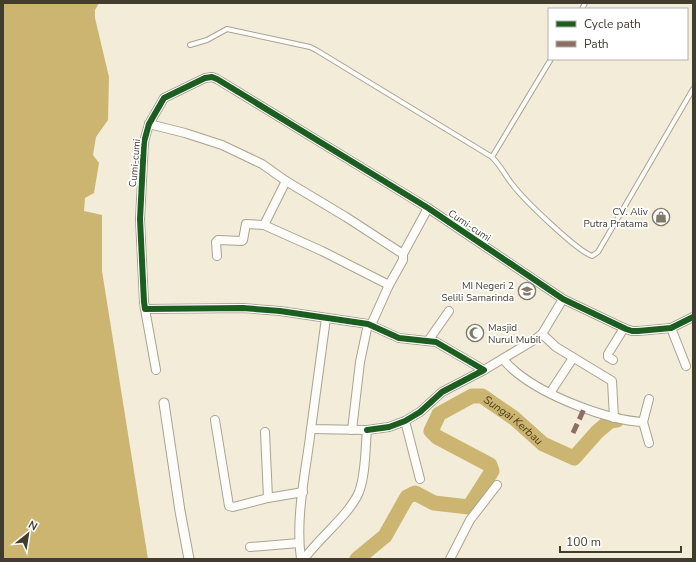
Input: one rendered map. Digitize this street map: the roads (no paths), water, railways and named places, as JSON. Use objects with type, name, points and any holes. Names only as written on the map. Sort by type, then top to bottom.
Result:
[{"type":"street","name":"Cumi-cumi","points":[[156,370],[144,302],[140,219],[144,142],[149,124],[164,98],[205,78],[212,77],[428,208],[563,299],[624,328],[638,331],[671,328],[693,317]]},
{"type":"street","points":[[149,124],[186,133],[222,145],[262,164],[286,181],[346,217],[403,254]]},
{"type":"street","points":[[264,226],[286,181]]},
{"type":"street","points":[[352,430],[360,362],[370,325],[403,260],[403,254],[428,208]]},
{"type":"street","points":[[217,256],[216,242],[218,240],[242,241],[246,224],[264,226],[322,251],[389,285]]},
{"type":"street","points":[[311,429],[367,430],[389,427],[405,421],[420,412],[442,392],[503,359],[542,334],[563,299]]},
{"type":"street","points":[[145,309],[243,308],[280,311],[370,325],[400,338],[442,344],[484,370]]},
{"type":"street","points":[[428,341],[449,312]]},
{"type":"street","points":[[301,559],[299,543],[303,492],[326,318]]},
{"type":"street","points":[[613,360],[608,354],[624,328]]},
{"type":"street","points":[[671,328],[686,366]]},
{"type":"street","points":[[542,334],[556,347],[612,381],[614,418]]},
{"type":"street","points":[[550,393],[573,358]]},
{"type":"street","points":[[503,359],[527,381],[584,409],[614,418],[643,422]]},
{"type":"street","points":[[648,443],[643,422],[649,399]]},
{"type":"street","points":[[164,403],[180,511],[189,559]]},
{"type":"street","points":[[215,420],[229,506],[233,507],[268,498],[303,492]]},
{"type":"street","points":[[405,421],[420,479]]},
{"type":"street","points":[[304,559],[347,510],[359,491],[367,430]]},
{"type":"street","points":[[265,432],[268,498]]},
{"type":"street","points":[[450,559],[470,520],[497,485]]},
{"type":"street","points":[[250,547],[299,543]]},
{"type":"lane","points":[[190,45],[207,40],[227,29],[310,48],[492,157],[501,167],[512,184],[538,212],[590,255],[594,255],[598,252],[693,89]]},
{"type":"lane","points":[[492,157],[551,60]]},
{"type":"waterway","name":"Sungai Kerbau","points":[[357,559],[385,536],[407,497],[415,493],[434,503],[469,507],[492,471],[490,465],[437,437],[431,431],[439,414],[472,396],[482,396],[514,418],[543,444],[574,458],[597,432],[610,421],[617,420]]},
{"type":"place","name":"CV. Aliv Putra Pratama","points":[[661,217]]},
{"type":"place","name":"MI Negeri 2 Selili Samarinda","points":[[527,291]]},
{"type":"place","name":"Masjid Nurul Mubil","points":[[475,333]]}]
